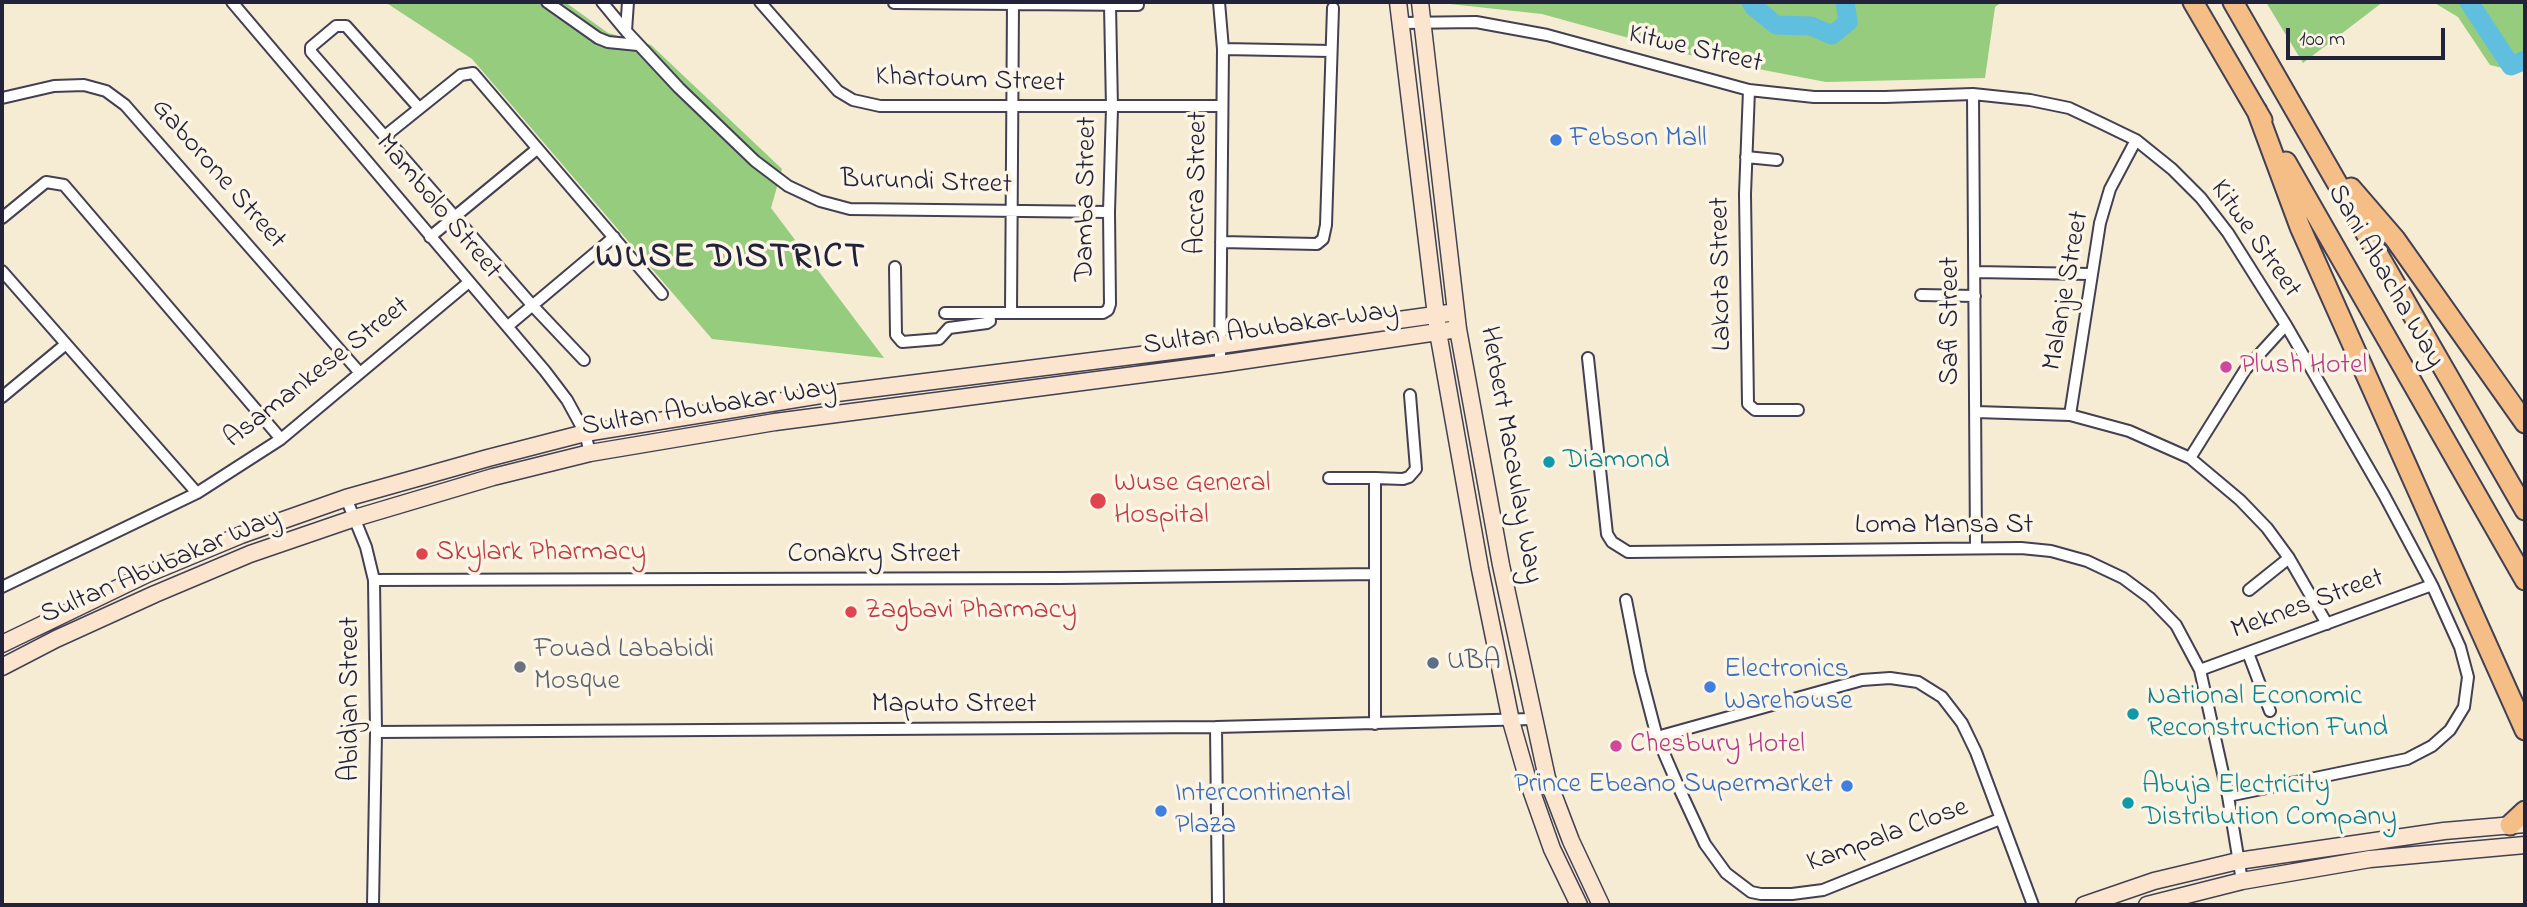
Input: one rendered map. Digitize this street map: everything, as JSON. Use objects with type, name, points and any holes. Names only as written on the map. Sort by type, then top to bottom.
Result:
[{"type":"highway","name":"Sani Abacha Way","points":[[2193,2],[2525,580]]},
{"type":"highway","name":"Sani Abacha Way","points":[[2233,2],[2525,510]]},
{"type":"highway","points":[[2257,111],[2300,227],[2525,730]]},
{"type":"highway","points":[[2320,153],[2395,239],[2525,423]]},
{"type":"highway","points":[[2518,825],[2525,811]]},
{"type":"main road","name":"Herbert Macaulay Way","points":[[1398,2],[1438,332],[1480,569],[1511,721],[1529,784],[1552,849],[1579,905]]},
{"type":"main road","name":"Herbert Macaulay Way","points":[[1420,2],[1458,329],[1491,513],[1533,719],[1552,791],[1571,841],[1601,905]]},
{"type":"main road","name":"Sultan Abubakar Way","points":[[2,644],[47,620],[241,535],[346,498],[585,433],[727,408],[1456,312]]},
{"type":"main road","name":"Sultan Abubakar Way","points":[[2,667],[155,594],[250,554],[355,518],[493,477],[590,453],[775,422],[1220,364],[1458,329]]},
{"type":"main road","points":[[2084,905],[2154,881],[2238,862],[2444,831],[2518,825]]},
{"type":"main road","points":[[2147,905],[2242,881],[2370,859],[2525,845]]},
{"type":"street","name":"Mambolo Street","points":[[232,2],[508,326],[567,400],[585,433],[590,453]]},
{"type":"street","points":[[547,2],[598,38],[608,42],[638,45]]},
{"type":"street","name":"Burundi Street","points":[[602,2],[638,45],[755,161],[788,186],[820,201],[850,209],[1109,212]]},
{"type":"street","points":[[626,31],[628,2]]},
{"type":"street","name":"Khartoum Street","points":[[760,2],[838,91],[853,100],[880,106],[1222,106]]},
{"type":"street","points":[[894,2],[1138,5]]},
{"type":"street","name":"Accra Street","points":[[1219,2],[1223,49],[1220,364]]},
{"type":"street","points":[[945,313],[1011,312],[1013,3]]},
{"type":"street","name":"Damba Street","points":[[1011,312],[1103,313],[1108,310],[1112,108],[1110,5]]},
{"type":"street","points":[[1221,242],[1317,244],[1323,239],[1326,225],[1333,8]]},
{"type":"street","name":"Kitwe Street","points":[[1402,23],[1476,22],[1547,35],[1615,56],[1749,90],[1814,97],[1973,94],[2030,100],[2069,108],[2136,140],[2172,169],[2201,198],[2228,233],[2286,325],[2384,495],[2432,585],[2460,647],[2468,677],[2464,706],[2450,730],[2432,746],[2407,759],[2228,796]]},
{"type":"street","points":[[419,108],[345,26],[336,26],[314,44],[311,52],[532,305],[584,360]]},
{"type":"street","points":[[1223,49],[1331,51]]},
{"type":"street","points":[[384,136],[461,75],[473,73],[662,294]]},
{"type":"street","name":"Gaborone Street","points":[[2,98],[54,86],[84,85],[106,91],[125,105],[360,373]]},
{"type":"street","name":"Lakota Street","points":[[1749,90],[1746,157],[1748,404],[1755,410],[1798,410]]},
{"type":"street","name":"Safi Street","points":[[1973,94],[1976,547]]},
{"type":"street","name":"Malanje Street","points":[[2070,415],[2099,223],[2110,189],[2136,140]]},
{"type":"street","points":[[430,237],[537,149]]},
{"type":"street","points":[[1746,157],[1777,160]]},
{"type":"street","points":[[2,218],[46,181],[64,185],[281,439]]},
{"type":"street","points":[[508,326],[614,237]]},
{"type":"street","points":[[895,267],[895,335],[902,342],[939,339],[949,328],[987,323],[989,313]]},
{"type":"street","points":[[2,271],[197,493]]},
{"type":"street","points":[[1975,272],[2090,274]]},
{"type":"street","name":"Asamankese Street","points":[[2,587],[197,493],[281,439],[469,282]]},
{"type":"street","points":[[1921,295],[1975,296]]},
{"type":"street","points":[[2190,458],[2245,370],[2286,325]]},
{"type":"street","points":[[2,397],[66,344]]},
{"type":"street","name":"Loma Mansa St","points":[[1588,358],[1607,534],[1612,542],[1628,552],[2021,548],[2051,551],[2087,561],[2123,578],[2150,598],[2176,625],[2200,670],[2228,796],[2242,881]]},
{"type":"street","points":[[1329,478],[1409,477],[1416,469],[1410,395]]},
{"type":"street","points":[[1976,412],[2070,415],[2129,431],[2190,458],[2240,500],[2289,558],[2327,624]]},
{"type":"street","points":[[1375,478],[1375,724]]},
{"type":"street","name":"Abidjan Street","points":[[346,498],[366,547],[374,580],[376,732],[373,905]]},
{"type":"street","points":[[2249,590],[2289,558]]},
{"type":"street","name":"Conakry Street","points":[[374,580],[1086,578],[1375,574]]},
{"type":"street","name":"Meknes Street","points":[[2200,670],[2432,585]]},
{"type":"street","points":[[1626,600],[1640,672],[1657,737]]},
{"type":"street","points":[[2248,653],[2270,710]]},
{"type":"street","name":"Kampala Close","points":[[1890,678],[1918,682],[1942,697],[1962,723],[1976,752],[2000,820],[1823,890],[1792,894],[1751,892],[1726,873],[1705,844],[1657,737],[1862,680],[1890,678]]},
{"type":"street","name":"Maputo Street","points":[[376,732],[1216,727],[1533,719]]},
{"type":"street","points":[[1216,727],[1218,905]]},
{"type":"street","points":[[2000,820],[2033,905]]},
{"type":"green space","points":[[385,2],[565,2],[608,33],[651,45],[782,169],[771,208],[884,358],[712,339],[472,59]]},
{"type":"green space","points":[[1450,2],[2002,2],[1995,7],[1985,78],[1826,82],[1701,58],[1542,14]]},
{"type":"green space","points":[[2266,2],[2383,2],[2303,63]]},
{"type":"green space","points":[[2433,2],[2525,2],[2525,70],[2520,72],[2490,65],[2458,17]]},
{"type":"waterway","points":[[1751,2],[1776,25],[1811,26],[1832,35],[1848,22],[1845,2]]},
{"type":"waterway","points":[[2469,2],[2511,66],[2525,60]]},
{"type":"place","name":"Febson Mall","points":[[1556,140]]},
{"type":"place","name":"Plush Hotel","points":[[2226,367]]},
{"type":"place","name":"Diamond","points":[[1549,462]]},
{"type":"place","name":"Wuse General Hospital","points":[[1098,501]]},
{"type":"place","name":"Skylark Pharmacy","points":[[422,554]]},
{"type":"place","name":"Zagbavi Pharmacy","points":[[851,612]]},
{"type":"place","name":"UBA","points":[[1433,663]]},
{"type":"place","name":"Fouad Lababidi Mosque","points":[[520,667]]},
{"type":"place","name":"Electronics Warehouse","points":[[1710,687]]},
{"type":"place","name":"National Economic Reconstruction Fund","points":[[2133,714]]},
{"type":"place","name":"Chesbury Hotel","points":[[1616,746]]},
{"type":"place","name":"Prince Ebeano Supermarket","points":[[1847,786]]},
{"type":"place","name":"Abuja Electricity Distribution Company","points":[[2128,803]]},
{"type":"place","name":"Intercontinental Plaza","points":[[1161,811]]},
{"type":"district","name":"WUSE DISTRICT","points":[[731,260]]}]
